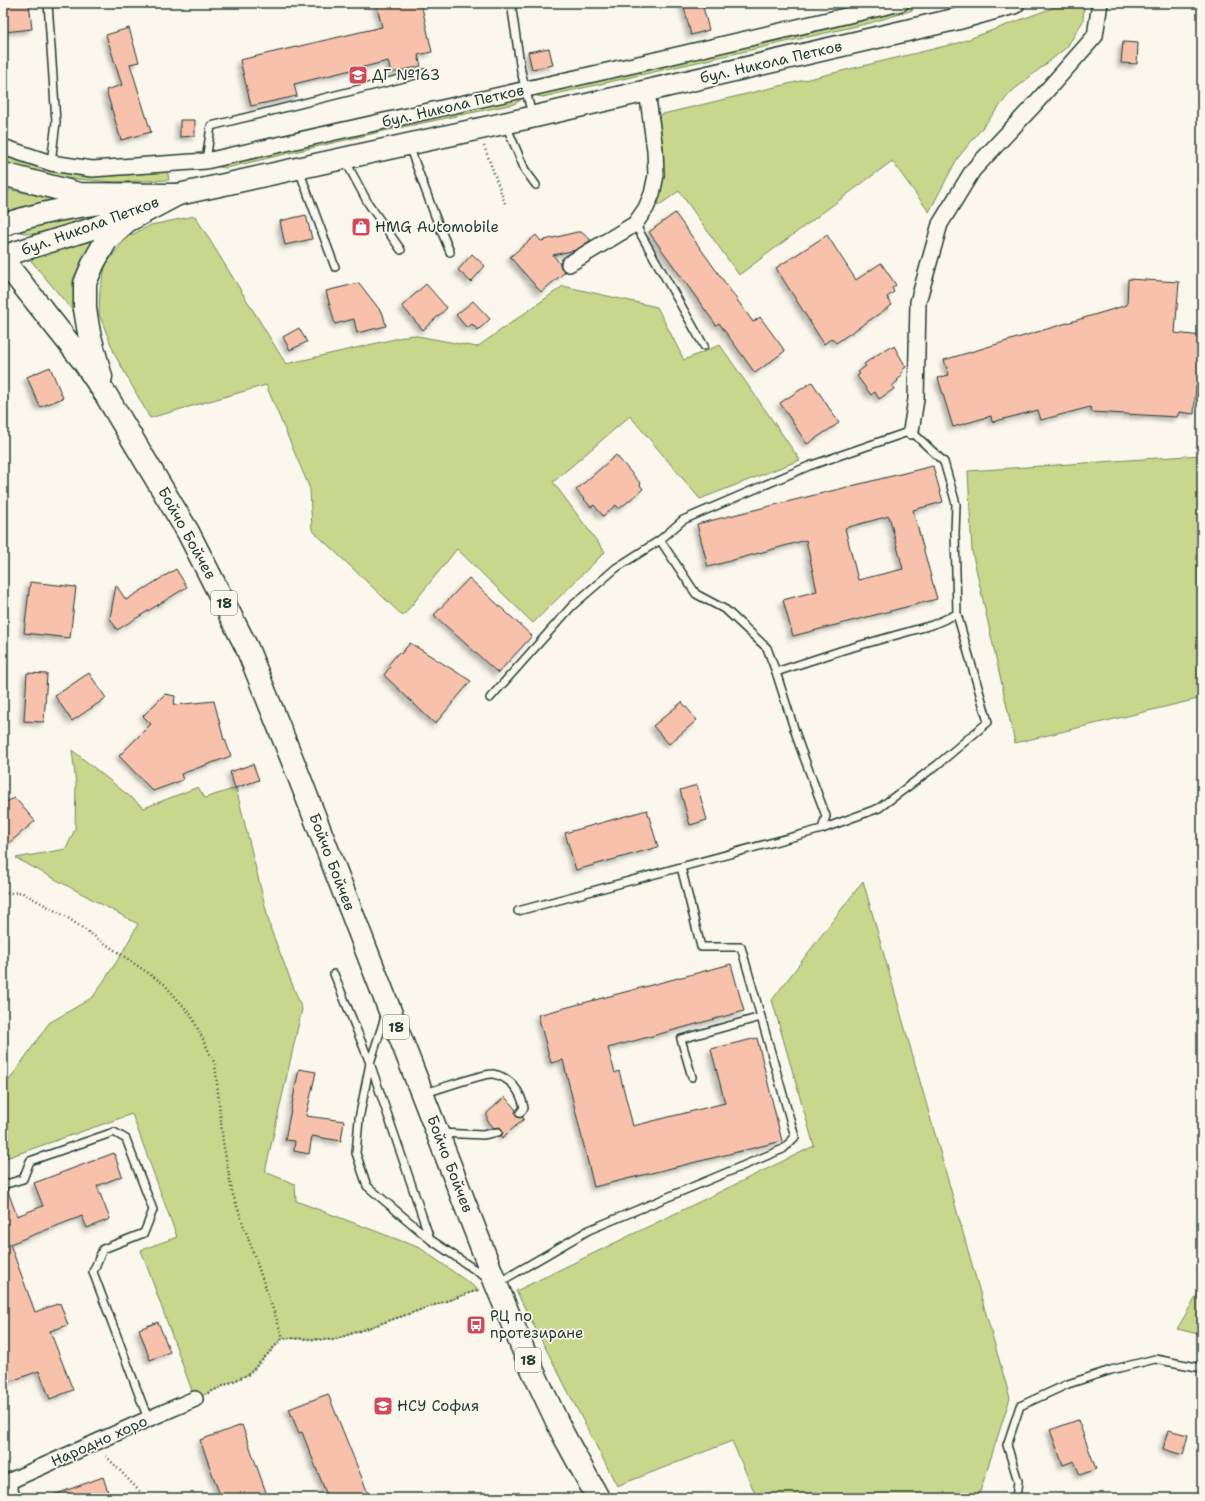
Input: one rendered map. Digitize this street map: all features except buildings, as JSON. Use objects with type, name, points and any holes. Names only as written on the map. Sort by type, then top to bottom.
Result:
[{"type":"highway","points":[[3,174],[79,194],[176,195]]},
{"type":"highway","points":[[106,395],[89,333],[85,309],[85,283],[94,262],[108,239],[126,221],[176,195]]},
{"type":"highway","name":"Бойчо Бойчев","points":[[3,260],[26,287],[84,362],[106,395],[188,532],[247,648],[496,1284],[525,1354],[559,1428],[598,1498]]},
{"type":"street","name":"бул. Никола Петков","points":[[3,147],[51,163],[92,169],[206,161],[901,3]]},
{"type":"street","name":"бул. Никола Петков","points":[[3,225],[53,210],[74,206],[176,195],[533,117],[961,18],[1014,3]]},
{"type":"street","points":[[911,431],[916,399],[918,302],[940,224],[974,170],[1095,36],[1100,3]]},
{"type":"street","points":[[569,264],[635,224],[646,208],[652,194],[656,175],[655,150],[646,91]]},
{"type":"street","name":"бул. Никола Петков","points":[[3,256],[91,229],[176,195]]},
{"type":"street","points":[[3,278],[26,287]]},
{"type":"street","name":"Народно хоро","points":[[5,1483],[94,1444],[148,1418],[195,1399]]},
{"type":"street","points":[[5,1483],[13,1498]]},
{"type":"lane","points":[[48,3],[56,122],[51,163]]},
{"type":"lane","points":[[511,3],[521,71],[533,117]]},
{"type":"lane","points":[[206,161],[211,126],[424,73]]},
{"type":"lane","points":[[505,123],[525,170],[536,184]]},
{"type":"lane","points":[[408,144],[450,252]]},
{"type":"lane","points":[[344,158],[368,203],[401,250]]},
{"type":"lane","points":[[298,168],[335,267]]},
{"type":"lane","points":[[635,224],[704,346]]},
{"type":"lane","points":[[490,698],[572,606],[616,568],[660,540],[683,520],[809,466],[911,431],[944,462],[956,504],[955,533],[957,614],[988,722],[937,765],[879,808],[822,829],[518,911]]},
{"type":"lane","points":[[660,540],[696,594],[726,610],[767,648],[798,744],[826,816],[822,829]]},
{"type":"lane","points":[[776,672],[843,650],[932,625],[957,614]]},
{"type":"lane","points":[[388,1006],[370,1062],[359,1119],[356,1153],[367,1186],[431,1240],[496,1284],[589,1230],[783,1149],[795,1137],[741,947],[701,946],[681,867]]},
{"type":"lane","points":[[334,974],[370,1062],[431,1240]]},
{"type":"lane","points":[[692,1077],[681,1039],[761,1017]]},
{"type":"lane","points":[[422,1094],[492,1074],[511,1081],[522,1099],[524,1108],[520,1113]]},
{"type":"lane","points":[[3,1185],[23,1179],[30,1161],[114,1132],[126,1139],[153,1210],[144,1233],[103,1249],[93,1272],[148,1418]]},
{"type":"lane","points":[[437,1132],[483,1135],[498,1132]]},
{"type":"lane","points":[[1016,1498],[1018,1481],[1007,1445],[1020,1406],[1068,1384],[1111,1370],[1155,1359],[1202,1368]]},
{"type":"path","points":[[477,129],[506,206]]},
{"type":"path","points":[[3,894],[21,892],[65,916],[164,984],[191,1015],[215,1064],[223,1142],[232,1192],[283,1338]]},
{"type":"path","points":[[195,1399],[249,1374],[283,1338],[333,1340],[496,1284]]},
{"type":"path","points":[[94,1444],[146,1498]]},
{"type":"green space","points":[[1074,3],[1084,3],[1083,21],[1067,47],[1011,92],[957,159],[929,212],[892,161],[739,275],[679,191],[658,206],[663,166],[659,115],[958,43],[1055,7]]},
{"type":"green space","points":[[911,5],[913,10],[870,23],[543,97],[537,96],[537,91]]},
{"type":"green space","points":[[522,97],[521,100],[514,104],[384,131],[226,168],[215,165]]},
{"type":"green space","points":[[3,152],[17,157],[161,169],[168,174],[169,180],[115,182],[64,178],[3,163]]},
{"type":"green space","points":[[3,188],[55,200],[3,215]]},
{"type":"green space","points":[[95,214],[96,217],[58,230],[39,234],[20,232],[25,226]]},
{"type":"green space","points":[[195,216],[286,364],[412,335],[477,347],[563,286],[657,307],[684,360],[720,345],[800,460],[700,499],[630,416],[553,482],[605,552],[533,623],[457,549],[403,616],[312,530],[310,489],[266,385],[150,418],[115,355],[99,314],[100,289],[106,264],[127,237],[151,225]]},
{"type":"green space","points":[[102,232],[77,316],[28,257]]},
{"type":"green space","points":[[1202,455],[1202,698],[1015,743],[972,551],[968,471]]},
{"type":"green space","points":[[72,750],[144,808],[198,787],[205,798],[236,788],[271,930],[302,1009],[265,1172],[295,1184],[296,1201],[420,1248],[479,1290],[333,1340],[283,1338],[249,1374],[195,1399],[141,1250],[177,1237],[132,1114],[6,1158],[3,1089],[49,1023],[93,997],[121,955],[138,924],[16,858],[66,849],[75,829],[76,784]]},
{"type":"green space","points":[[863,881],[1010,1398],[978,1498],[757,1498],[732,1441],[617,1486],[516,1291],[814,1146],[772,1000]]},
{"type":"green space","points":[[1202,1287],[1202,1335],[1177,1329]]},
{"type":"place","name":"ДГ №163","points":[[358,75]]},
{"type":"place","name":"HMG Automobile","points":[[361,227]]},
{"type":"place","name":"РЦ по протезиране","points":[[476,1325]]},
{"type":"place","name":"НСУ София","points":[[383,1406]]}]
